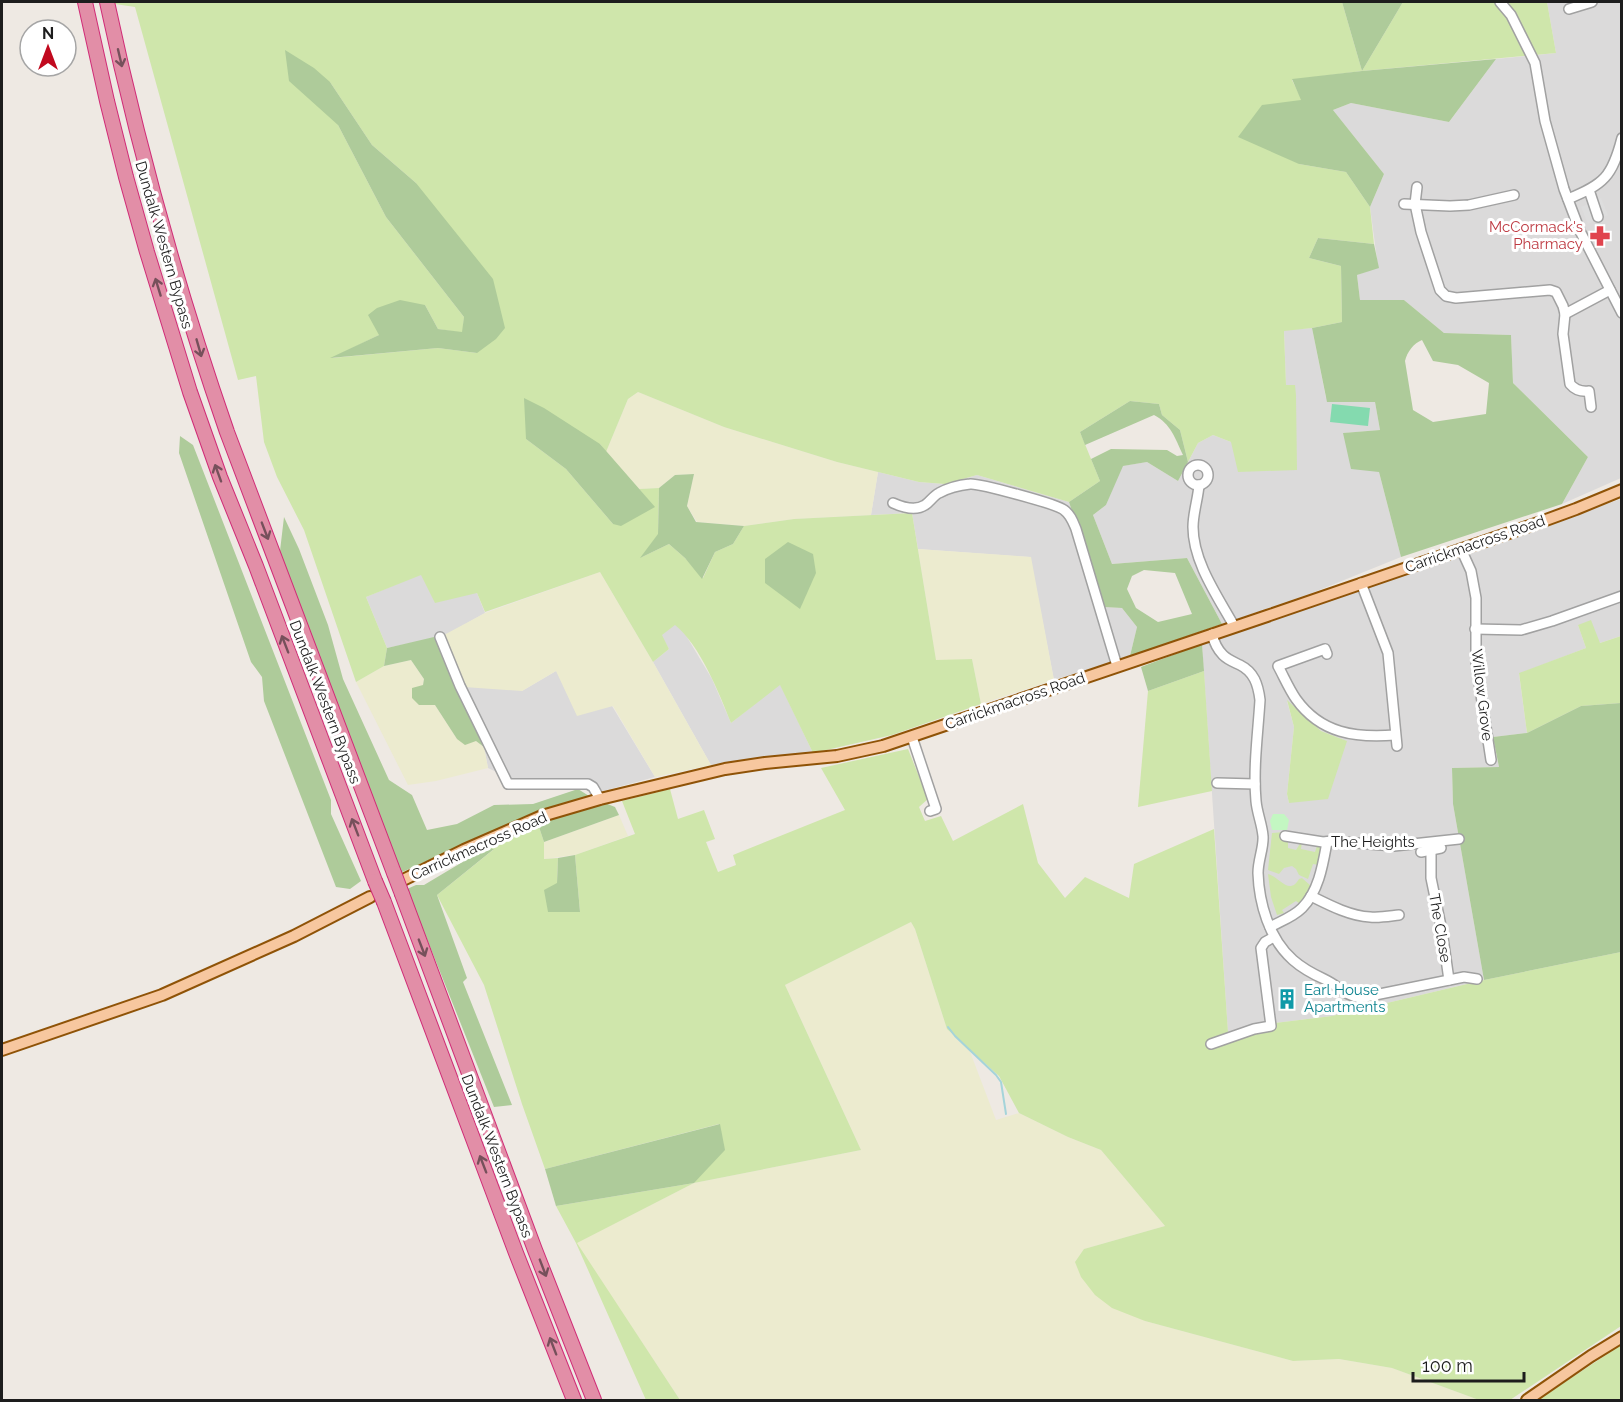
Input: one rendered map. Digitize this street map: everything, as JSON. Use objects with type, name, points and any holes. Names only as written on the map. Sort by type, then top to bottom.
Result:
[{"type":"highway","name":"Dundalk Western Bypass","points":[[85,2],[106,101],[126,177],[190,392],[220,477],[375,881],[377,900],[574,1401]]},
{"type":"highway","name":"Dundalk Western Bypass","points":[[107,2],[150,180],[203,363],[227,432],[594,1401]]},
{"type":"main road","name":"Carrickmacross Road","points":[[399,882],[464,850],[542,816],[600,799],[725,769],[837,756],[883,746],[1461,549],[1576,509],[1622,490]]},
{"type":"main road","points":[[2,1050],[162,995],[377,900]]},
{"type":"main road","points":[[1527,1401],[1622,1337]]},
{"type":"street","points":[[1500,2],[1511,15],[1535,63],[1551,145],[1568,199],[1580,231],[1622,313]]},
{"type":"street","points":[[1569,9],[1592,2]]},
{"type":"street","points":[[1568,199],[1603,181],[1617,169],[1622,138]]},
{"type":"street","points":[[1417,187],[1415,204],[1421,232],[1440,290],[1446,296],[1456,298],[1550,290],[1556,292],[1565,314],[1563,334],[1570,384],[1575,389],[1589,391],[1591,407]]},
{"type":"street","points":[[1588,190],[1598,217]]},
{"type":"street","points":[[1404,204],[1469,205],[1514,195]]},
{"type":"street","points":[[1565,314],[1610,290]]},
{"type":"street","points":[[893,503],[904,507],[919,507],[942,491],[973,483],[1064,509],[1071,516],[1076,530],[1117,666]]},
{"type":"street","points":[[1199,485],[1193,528],[1197,550],[1203,569],[1234,626]]},
{"type":"street","name":"Willow Grove","points":[[1461,549],[1471,571],[1476,598],[1476,662],[1491,760]]},
{"type":"street","points":[[1361,583],[1388,653],[1397,746]]},
{"type":"street","name":"Willow Grove","points":[[1475,629],[1521,630],[1622,596]]},
{"type":"street","points":[[1212,634],[1222,654],[1247,668],[1259,687],[1255,784],[1257,814],[1264,838],[1259,859],[1259,883],[1263,906],[1274,937],[1293,961],[1348,995],[1360,998],[1449,980]]},
{"type":"street","points":[[440,637],[460,686],[508,784],[588,784],[593,786],[600,799]]},
{"type":"street","points":[[1327,654],[1325,649],[1278,666],[1296,700],[1325,726],[1338,731],[1370,737],[1395,735]]},
{"type":"street","points":[[912,737],[936,809],[930,811]]},
{"type":"street","points":[[1217,783],[1255,784]]},
{"type":"street","name":"The Heights","points":[[1292,848],[1290,836],[1327,842],[1394,846],[1456,843]]},
{"type":"street","points":[[1270,927],[1302,909],[1311,896],[1323,865],[1327,842]]},
{"type":"street","name":"The Close","points":[[1421,852],[1436,849],[1431,878],[1449,980],[1464,977],[1477,979]]},
{"type":"street","points":[[1311,896],[1326,904],[1362,916],[1399,915]]},
{"type":"street","points":[[1211,1044],[1254,1029],[1271,1026],[1261,948],[1264,942],[1274,937]]},
{"type":"shaded area","points":[[1547,2],[1621,2],[1621,478],[1562,504],[1588,457],[1513,383],[1511,335],[1444,333],[1404,300],[1360,300],[1357,275],[1378,267],[1370,207],[1384,174],[1333,110],[1351,103],[1449,122],[1496,59],[1556,53]]},
{"type":"shaded area","points":[[1601,198],[1608,215],[1588,224],[1581,207]]},
{"type":"shaded area","points":[[1312,328],[1326,398],[1375,402],[1380,430],[1344,433],[1379,472],[1401,557],[1312,593],[1222,624],[1187,558],[1112,564],[1093,515],[1106,505],[1122,466],[1147,462],[1178,481],[1198,443],[1213,435],[1231,442],[1286,385],[1284,330]]},
{"type":"shaded area","points":[[878,472],[919,482],[945,484],[977,475],[1069,502],[1104,607],[1122,608],[1137,627],[1130,656],[1054,680],[1030,557],[918,549],[912,513],[871,515]]},
{"type":"shaded area","points":[[1621,499],[1621,636],[1600,643],[1578,625],[1586,648],[1519,674],[1527,733],[1493,737],[1499,767],[1452,768],[1453,804],[1484,980],[1332,1016],[1275,1023],[1228,1033],[1202,644]],"holes":[[[1287,701],[1321,731],[1346,741],[1289,803],[1287,794],[1294,727]]]},
{"type":"shaded area","points":[[421,574],[477,593],[485,613],[444,636],[522,691],[556,671],[612,706],[655,777],[603,791],[591,780],[511,779],[488,768],[484,747],[434,638],[387,648],[366,597]]},
{"type":"shaded area","points":[[675,624],[684,632],[712,679],[731,723],[780,684],[813,753],[711,765],[653,662],[669,649],[661,635]]},
{"type":"green space","points":[[115,2],[1342,2],[1362,71],[1292,80],[1302,100],[1299,164],[1346,172],[1370,207],[1374,244],[1318,238],[1309,258],[1341,266],[1342,322],[1284,331],[1286,385],[1295,385],[1296,395],[1297,470],[1238,472],[1231,442],[1213,435],[1198,443],[1188,462],[1180,430],[1162,415],[1159,404],[1130,401],[1080,432],[1100,481],[1069,502],[977,475],[945,484],[919,482],[837,462],[724,427],[638,392],[628,399],[606,452],[600,444],[526,439],[566,469],[613,524],[654,507],[639,489],[659,488],[658,535],[642,557],[669,544],[703,578],[715,552],[733,544],[744,526],[794,519],[912,513],[936,660],[972,659],[981,704],[892,735],[813,753],[780,685],[731,723],[701,657],[675,625],[662,635],[669,649],[653,662],[600,572],[485,612],[477,593],[435,603],[421,575],[366,597],[387,648],[384,666],[356,682],[304,530],[277,477],[264,442],[256,376],[238,380],[135,7],[115,4]],"holes":[[[330,82],[372,145],[416,183],[477,353],[438,348],[332,358],[379,335],[425,305],[438,329],[463,333],[464,317],[386,217],[338,125]]]},
{"type":"green space","points":[[1342,2],[1403,2],[1362,71]]},
{"type":"green space","points":[[1403,2],[1547,2],[1556,53],[1362,71]]},
{"type":"green space","points":[[285,50],[314,68],[330,82],[372,145],[416,183],[493,279],[505,328],[496,339],[477,353],[438,348],[330,358],[379,335],[368,315],[377,308],[400,300],[425,305],[438,329],[462,332],[464,317],[386,217],[338,125],[289,81]]},
{"type":"green space","points":[[1496,59],[1449,122],[1351,103],[1333,110],[1384,174],[1370,207],[1346,172],[1299,164],[1238,137],[1262,105],[1301,100],[1292,79]]},
{"type":"green space","points":[[1318,238],[1374,244],[1379,268],[1357,275],[1360,300],[1404,300],[1444,333],[1511,335],[1513,383],[1588,457],[1562,504],[1401,557],[1379,472],[1351,469],[1343,433],[1380,430],[1375,402],[1327,402],[1312,328],[1342,322],[1341,266],[1309,258]],"holes":[[[1422,340],[1433,361],[1458,365],[1489,383],[1486,414],[1433,422],[1413,410],[1406,358],[1409,351]]]},
{"type":"green space","points":[[638,392],[724,427],[837,462],[878,472],[871,515],[794,519],[744,526],[697,522],[687,506],[694,474],[675,475],[659,488],[639,489],[606,452],[628,399]]},
{"type":"green space","points":[[524,398],[544,408],[600,444],[655,507],[621,526],[613,524],[566,469],[526,439]]},
{"type":"green space","points":[[1130,401],[1159,404],[1162,415],[1180,430],[1188,462],[1178,481],[1147,462],[1123,466],[1106,505],[1093,515],[1112,564],[1187,558],[1222,624],[1130,656],[1137,627],[1122,608],[1104,607],[1069,502],[1100,481],[1091,459],[1111,449],[1167,450],[1177,456],[1183,455],[1169,427],[1154,415],[1085,445],[1080,432]],"holes":[[[1144,570],[1175,573],[1192,614],[1158,622],[1136,608],[1127,589],[1132,576]]]},
{"type":"green space","points":[[1332,404],[1370,408],[1368,426],[1330,422]]},
{"type":"green space","points":[[180,436],[193,445],[331,800],[331,814],[361,881],[350,889],[336,887],[264,701],[262,677],[251,662],[179,453]]},
{"type":"green space","points":[[694,474],[687,506],[696,522],[744,526],[733,544],[715,552],[702,579],[685,558],[669,544],[640,558],[658,534],[659,488],[675,475]]},
{"type":"green space","points":[[284,517],[299,549],[328,625],[343,679],[389,780],[412,795],[427,830],[457,824],[494,805],[533,804],[578,789],[589,796],[516,821],[400,873],[280,551]]},
{"type":"green space","points":[[788,542],[813,554],[816,573],[800,609],[765,583],[765,559]]},
{"type":"green space","points":[[918,549],[1031,557],[1054,680],[981,704],[972,659],[936,661]]},
{"type":"green space","points":[[600,572],[711,765],[655,777],[613,706],[577,716],[556,671],[522,691],[464,687],[444,635],[485,613]]},
{"type":"green space","points":[[1591,620],[1600,643],[1621,636],[1621,703],[1581,706],[1527,733],[1519,673],[1586,648],[1578,625]]},
{"type":"green space","points":[[434,637],[484,747],[476,741],[465,745],[457,739],[435,705],[419,705],[412,698],[412,688],[423,685],[424,679],[411,660],[384,666],[387,648]]},
{"type":"green space","points":[[1202,644],[1204,671],[1148,691],[1141,667]]},
{"type":"green space","points":[[411,660],[424,679],[419,705],[435,705],[457,739],[476,741],[484,747],[488,768],[436,781],[408,785],[356,682],[384,666]]},
{"type":"green space","points":[[1204,671],[1212,791],[1138,807],[1148,691]]},
{"type":"green space","points":[[1287,700],[1321,731],[1347,741],[1328,799],[1289,803],[1287,794],[1294,727]]},
{"type":"green space","points":[[1621,703],[1621,952],[1484,980],[1453,804],[1452,768],[1499,767],[1493,737],[1527,733],[1581,706]]},
{"type":"green space","points":[[908,749],[928,799],[919,807],[925,821],[941,816],[953,841],[1023,804],[1038,863],[1065,898],[1085,877],[1129,898],[1134,864],[1214,829],[1228,1032],[1332,1016],[1484,980],[1621,952],[1621,1326],[1510,1400],[1479,1400],[1392,1368],[1339,1359],[1293,1361],[1145,1321],[1112,1308],[1095,1295],[1081,1277],[1075,1262],[1084,1249],[1165,1226],[1101,1150],[1019,1113],[999,1076],[947,1029],[911,922],[785,985],[861,1150],[694,1183],[719,1124],[545,1169],[484,985],[437,895],[493,850],[486,848],[538,824],[544,842],[544,859],[558,858],[557,883],[580,912],[575,855],[635,834],[622,801],[670,789],[678,819],[704,810],[715,839],[706,842],[718,872],[736,865],[733,855],[845,810],[821,768]]},
{"type":"green space","points":[[605,803],[615,807],[619,815],[544,842],[538,824]]},
{"type":"green space","points":[[1273,814],[1284,814],[1289,820],[1287,830],[1272,830],[1270,821]]},
{"type":"green space","points":[[619,815],[628,836],[575,855],[544,859],[544,842]]},
{"type":"green space","points":[[1285,832],[1288,848],[1296,850],[1302,842],[1301,849],[1315,852],[1317,846],[1321,848],[1319,865],[1313,864],[1308,879],[1299,875],[1292,866],[1284,868],[1279,874],[1268,870],[1272,833]]},
{"type":"green space","points":[[486,848],[494,849],[437,895],[467,978],[463,982],[512,1105],[494,1107],[407,889],[416,885],[424,885]]},
{"type":"green space","points":[[575,855],[580,912],[548,912],[544,890],[557,883],[558,858]]},
{"type":"green space","points":[[1268,874],[1288,886],[1292,886],[1302,878],[1311,886],[1300,904],[1296,901],[1282,910],[1284,913],[1277,915],[1271,897]]},
{"type":"green space","points":[[911,922],[947,1029],[969,1049],[996,1120],[1019,1113],[1101,1150],[1165,1226],[1084,1249],[1145,1321],[1293,1361],[1339,1359],[1392,1368],[1479,1400],[680,1400],[576,1243],[694,1183],[861,1150],[785,985]]},
{"type":"green space","points":[[720,1124],[725,1150],[694,1183],[556,1206],[545,1169]]},
{"type":"green space","points":[[694,1183],[577,1243],[680,1400],[646,1400],[576,1243],[556,1206]]},
{"type":"green space","points":[[1621,1345],[1621,1400],[1538,1400]]},
{"type":"waterway","points":[[948,1027],[1001,1082],[1006,1114]]},
{"type":"place","name":"McCormack's Pharmacy","points":[[1600,236]]},
{"type":"place","name":"Earl House Apartments","points":[[1287,999]]}]
